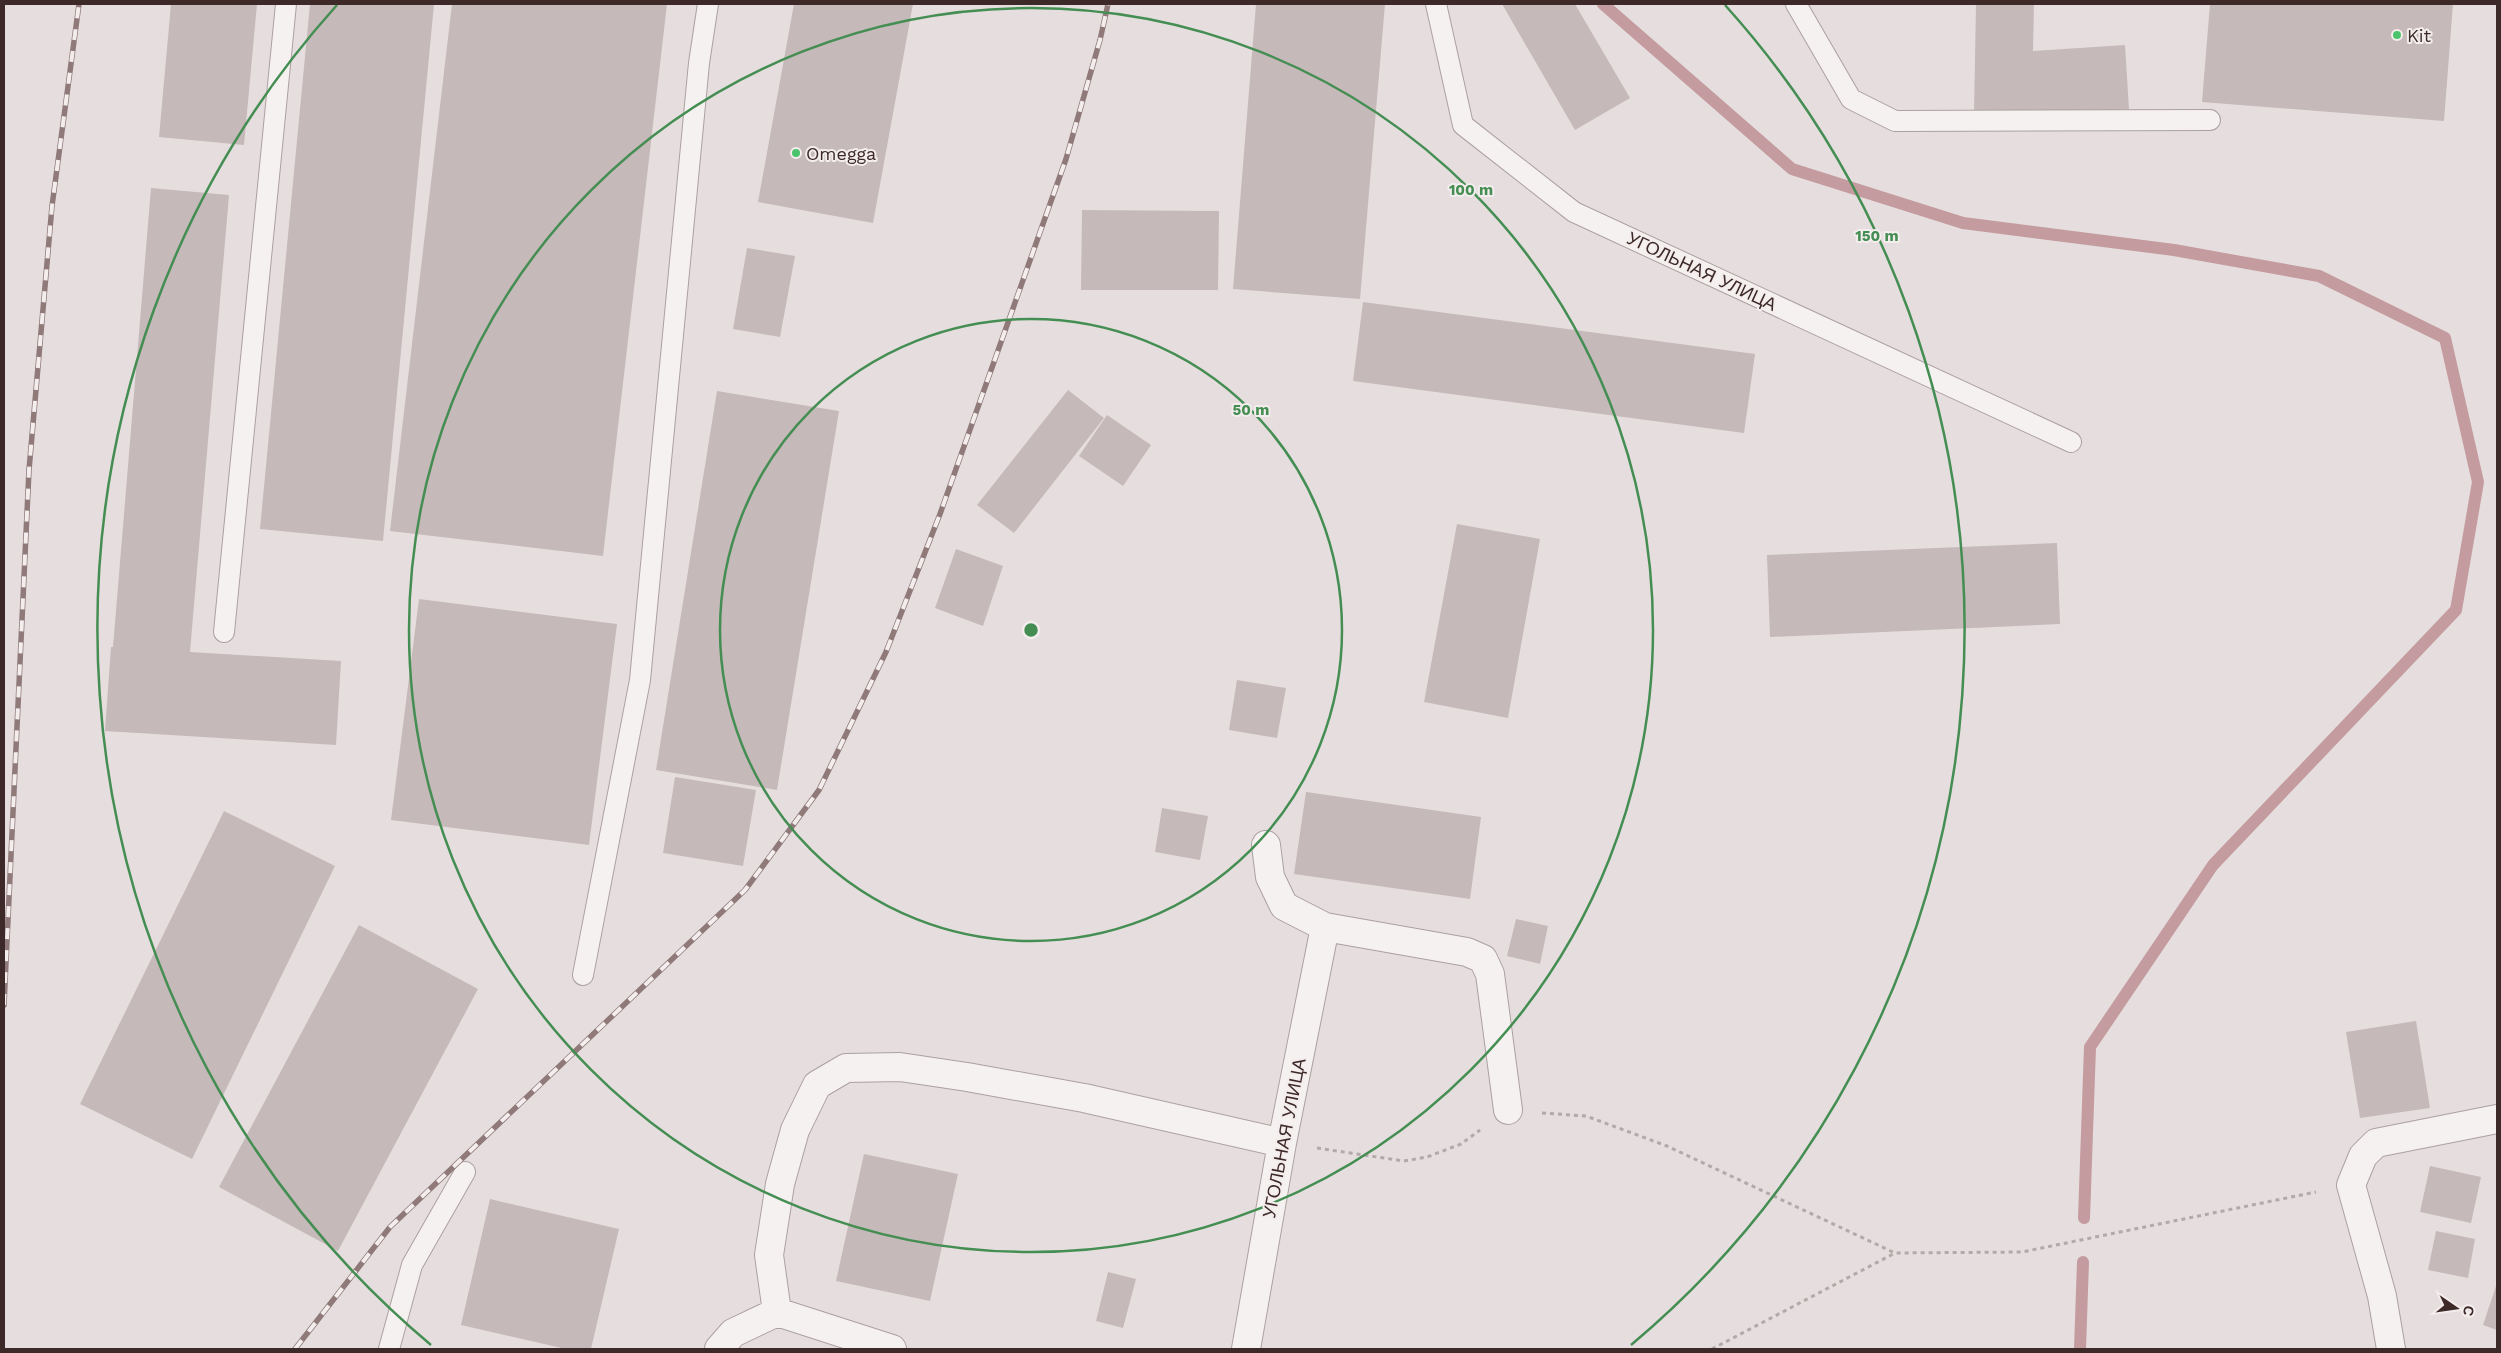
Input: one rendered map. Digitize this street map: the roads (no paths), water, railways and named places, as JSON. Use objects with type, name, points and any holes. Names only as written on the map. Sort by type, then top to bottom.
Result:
[{"type":"street","points":[[1266,845],[1270,877],[1284,906],[1325,927],[1467,952],[1483,959],[1490,974],[1508,1110]]},
{"type":"street","name":"УГОЛЬНАЯ УЛИЦА","points":[[1246,1349],[1282,1143],[1325,927]]},
{"type":"street","points":[[777,1312],[769,1255],[780,1184],[794,1130],[817,1086],[846,1068],[900,1067],[977,1079],[1084,1098],[1282,1143]]},
{"type":"street","points":[[2391,1349],[2382,1296],[2351,1185],[2363,1156],[2376,1143],[2497,1119]]},
{"type":"street","points":[[719,1349],[734,1333],[777,1312],[892,1349]]},
{"type":"lane","points":[[224,632],[286,4]]},
{"type":"lane","points":[[583,975],[640,680],[698,73],[708,4]]},
{"type":"lane","name":"УГОЛЬНАЯ УЛИЦА","points":[[1436,4],[1463,125],[1574,212],[2071,442]]},
{"type":"lane","points":[[1796,4],[1852,99],[1895,121],[2210,120]]},
{"type":"lane","points":[[389,1349],[412,1265],[465,1172]]},
{"type":"waterway","points":[[1603,4],[1792,169],[1963,223],[2174,250],[2319,276],[2445,338],[2478,482],[2456,610],[2213,865],[2090,1047],[2084,1218]]},
{"type":"waterway","points":[[2080,1349],[2083,1262]]},
{"type":"railway","points":[[4,1005],[29,470],[52,206],[79,4]]},
{"type":"railway","points":[[295,1349],[390,1227],[745,890],[819,790],[886,652],[940,514],[1066,159],[1100,40],[1108,4]]},
{"type":"place","name":"Kit","points":[[2397,35]]},
{"type":"place","name":"Omegga","points":[[796,153]]}]
